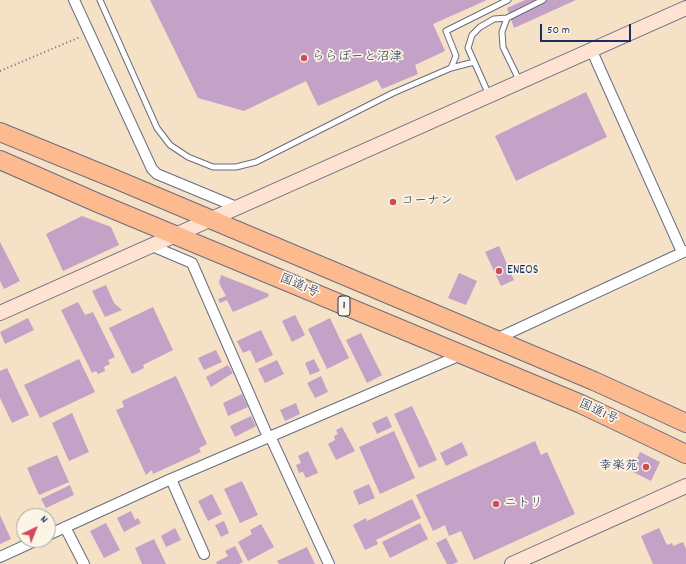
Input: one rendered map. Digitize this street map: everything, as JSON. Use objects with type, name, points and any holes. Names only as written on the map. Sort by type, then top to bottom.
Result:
[{"type":"highway","name":"国道1号","points":[[0,132],[496,339],[594,381],[686,424]]},
{"type":"highway","name":"国道1号","points":[[0,160],[176,236],[581,404],[686,454]]},
{"type":"street","points":[[74,0],[152,169],[157,174],[239,208]]},
{"type":"street","points":[[0,314],[686,8]]},
{"type":"street","points":[[496,339],[684,252],[592,49]]},
{"type":"street","points":[[152,246],[192,263],[329,564]]},
{"type":"street","points":[[56,531],[171,479],[461,355]]},
{"type":"street","points":[[171,479],[204,554]]},
{"type":"street","points":[[512,564],[686,486]]},
{"type":"street","points":[[65,527],[84,564]]},
{"type":"street","points":[[0,557],[20,548]]},
{"type":"lane","points":[[100,0],[157,128],[170,145],[188,157],[213,167],[236,167],[256,162],[393,93],[451,68],[474,62]]},
{"type":"lane","points":[[451,68],[456,56],[446,31],[508,0]]},
{"type":"lane","points":[[489,96],[468,48],[472,36],[480,27],[494,19],[507,18],[543,0]]},
{"type":"lane","points":[[507,18],[502,32],[503,47],[520,82]]},
{"type":"path","points":[[0,71],[88,33]]},
{"type":"building","name":"ららぽーと沼津","points":[[150,0],[487,0],[433,24],[445,51],[415,65],[418,74],[382,89],[377,80],[318,106],[306,81],[244,111],[198,98]]},
{"type":"building","points":[[525,0],[576,0],[514,28],[507,8]]},
{"type":"building","points":[[586,92],[607,137],[516,181],[495,136]]},
{"type":"building","points":[[82,216],[111,227],[119,245],[63,271],[46,234]]},
{"type":"building","points":[[0,242],[20,281],[4,289],[0,281]]},
{"type":"building","points":[[499,246],[514,280],[501,286],[485,252]]},
{"type":"building","points":[[459,273],[477,281],[466,305],[448,298]]},
{"type":"building","points":[[221,275],[269,294],[268,297],[233,312],[227,300],[220,303],[218,299],[226,296],[219,283]]},
{"type":"building","points":[[106,285],[114,303],[122,310],[105,317],[92,291]]},
{"type":"building","points":[[78,302],[85,315],[93,312],[115,357],[108,360],[110,364],[104,367],[105,371],[98,374],[96,371],[92,373],[61,310]]},
{"type":"building","points":[[153,307],[173,350],[143,365],[144,368],[132,374],[109,328]]},
{"type":"building","points":[[295,315],[305,335],[292,342],[282,321]]},
{"type":"building","points":[[28,318],[34,330],[5,344],[0,332]]},
{"type":"building","points":[[330,318],[349,358],[327,369],[308,329]]},
{"type":"building","points":[[261,330],[273,355],[256,363],[250,350],[243,353],[237,341]]},
{"type":"building","points":[[361,333],[382,375],[367,383],[346,340]]},
{"type":"building","points":[[216,350],[222,362],[204,370],[198,358]]},
{"type":"building","points":[[79,359],[95,392],[40,418],[24,385]]},
{"type":"building","points":[[314,359],[320,371],[310,375],[305,363]]},
{"type":"building","points":[[277,360],[284,374],[265,383],[258,369]]},
{"type":"building","points":[[228,365],[233,373],[211,387],[206,377]]},
{"type":"building","points":[[7,368],[29,415],[12,423],[0,398],[0,371]]},
{"type":"building","points":[[176,376],[207,444],[199,448],[201,452],[153,474],[152,470],[146,475],[116,410],[124,407],[122,401]]},
{"type":"building","points":[[321,376],[328,392],[315,398],[307,383]]},
{"type":"building","points":[[242,394],[248,407],[228,416],[223,403]]},
{"type":"building","points":[[296,403],[300,414],[285,421],[280,410]]},
{"type":"building","points":[[412,406],[437,460],[419,468],[394,414]]},
{"type":"building","points":[[72,413],[89,452],[69,461],[52,423]]},
{"type":"building","points":[[251,416],[256,426],[235,437],[230,426]]},
{"type":"building","points":[[387,416],[392,427],[377,434],[372,423]]},
{"type":"building","points":[[342,427],[355,451],[336,460],[328,444],[335,440],[334,436],[338,434],[336,430]]},
{"type":"building","points":[[394,431],[415,478],[380,494],[359,447]]},
{"type":"building","name":"ニトリ","points":[[535,441],[541,455],[547,452],[575,514],[474,560],[461,531],[449,536],[445,525],[433,531],[416,495]]},
{"type":"building","points":[[462,442],[468,455],[446,466],[440,453]]},
{"type":"building","points":[[308,451],[318,473],[306,478],[303,472],[299,473],[296,465],[301,463],[298,456]]},
{"type":"building","name":"幸楽苑","points":[[640,452],[660,462],[651,481],[631,471]]},
{"type":"building","points":[[57,455],[69,482],[39,495],[27,468]]},
{"type":"building","points":[[242,481],[258,515],[240,523],[224,489]]},
{"type":"building","points":[[369,484],[375,498],[359,505],[353,491]]},
{"type":"building","points":[[70,485],[74,495],[46,508],[41,499]]},
{"type":"building","points":[[212,494],[222,514],[208,521],[198,501]]},
{"type":"building","points":[[412,499],[421,518],[376,540],[378,544],[365,550],[353,525],[366,518],[367,521]]},
{"type":"building","points":[[131,511],[135,520],[138,518],[141,523],[124,532],[117,518]]},
{"type":"building","points":[[0,515],[11,539],[0,544]]},
{"type":"building","points":[[224,521],[229,533],[221,537],[215,525]]},
{"type":"building","points":[[106,523],[120,550],[104,558],[90,531]]},
{"type":"building","points":[[420,523],[428,539],[390,558],[382,542]]},
{"type":"building","points":[[261,524],[274,547],[248,561],[238,542],[252,534],[250,530]]},
{"type":"building","points":[[175,528],[181,540],[166,547],[161,536]]},
{"type":"building","points":[[659,528],[667,545],[672,543],[673,546],[683,542],[686,549],[686,564],[653,564],[641,536]]},
{"type":"building","points":[[446,538],[458,562],[453,564],[447,564],[436,543]]},
{"type":"building","points":[[154,539],[166,564],[142,564],[135,548]]},
{"type":"building","points":[[235,546],[243,562],[239,564],[217,564],[216,562],[228,556],[225,551]]},
{"type":"building","points":[[307,547],[315,564],[279,564],[277,561]]},
{"type":"place","name":"ららぽーと沼津","points":[[304,58]]},
{"type":"place","name":"コーナン","points":[[393,202]]},
{"type":"place","name":"ENEOS","points":[[499,271]]},
{"type":"place","name":"幸楽苑","points":[[646,467]]},
{"type":"place","name":"ニトリ","points":[[496,504]]}]
